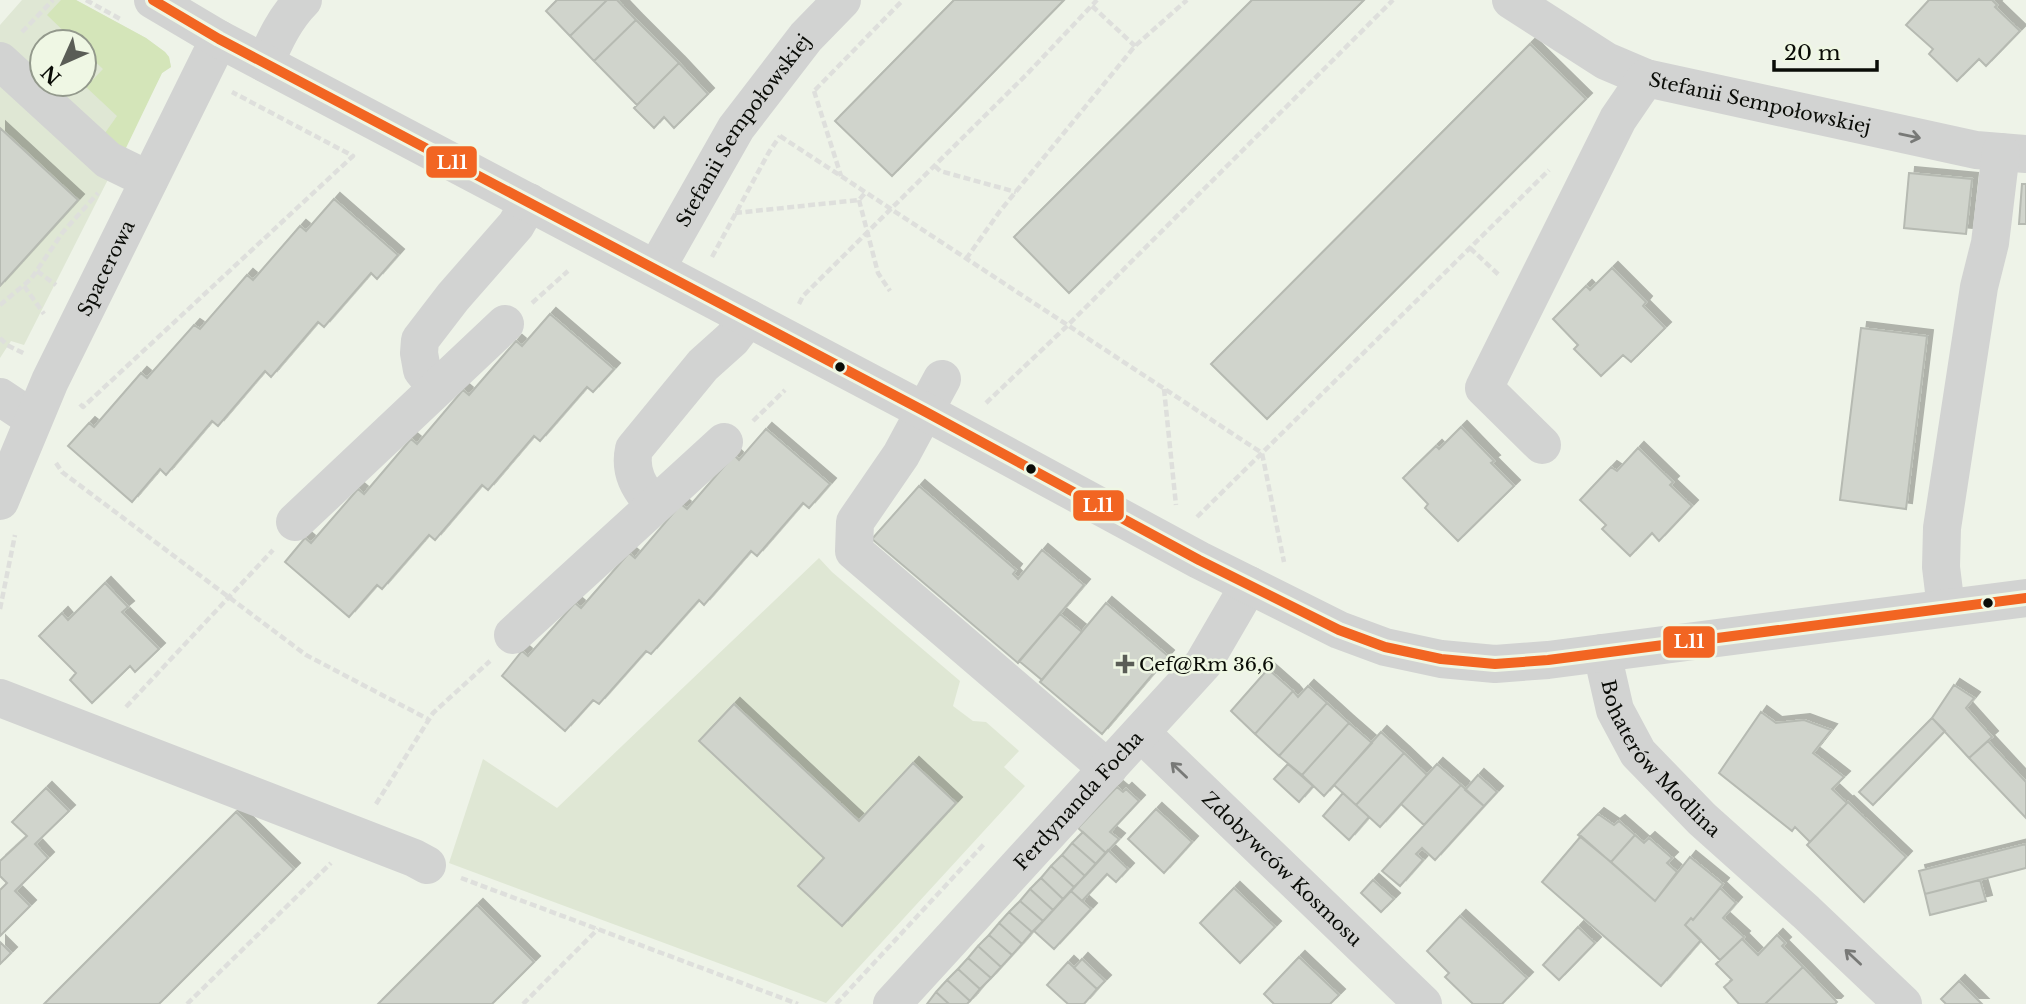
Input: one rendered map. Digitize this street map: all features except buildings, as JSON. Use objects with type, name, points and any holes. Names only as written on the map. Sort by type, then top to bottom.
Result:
[{"type":"street","name":"Bohaterów Modlina","points":[[153,0],[219,39],[748,318],[933,395],[1249,585],[1339,630],[1385,648],[1441,659],[1495,664],[1602,653],[1615,710],[1638,753],[1702,819],[1903,1004]]},
{"type":"street","points":[[265,63],[280,29],[303,0]]},
{"type":"street","name":"Stefanii Sempołowskiej","points":[[656,269],[736,128],[806,37],[842,0]]},
{"type":"street","name":"Stefanii Sempołowskiej","points":[[1511,0],[1606,61],[1646,78],[1976,150],[2014,153]]},
{"type":"street","name":"Spacerowa","points":[[0,501],[136,174],[219,39]]},
{"type":"street","points":[[9,49],[108,160],[136,174]]},
{"type":"street","points":[[1542,445],[1484,388],[1618,118],[1646,78]]},
{"type":"street","points":[[1946,608],[1941,567],[1942,528],[1979,287],[2014,153]]},
{"type":"street","points":[[436,387],[422,370],[420,340],[453,297],[516,225],[529,202]]},
{"type":"street","points":[[654,505],[635,479],[632,457],[634,449],[703,365],[732,339],[748,318]]},
{"type":"street","points":[[295,522],[505,324]]},
{"type":"street","points":[[933,395],[901,455],[855,522],[854,551],[1108,769]]},
{"type":"street","points":[[0,397],[33,419]]},
{"type":"street","points":[[513,635],[724,442]]},
{"type":"street","name":"Ferdynanda Focha","points":[[892,1004],[1203,664],[1249,585]]},
{"type":"street","points":[[1602,653],[2026,598]]},
{"type":"street","points":[[0,698],[427,865]]},
{"type":"street","name":"Zdobywców Kosmosu","points":[[1141,733],[1423,1004]]},
{"type":"path","points":[[9,49],[53,0]]},
{"type":"path","points":[[806,101],[903,0]]},
{"type":"path","points":[[799,304],[803,296],[1097,0]]},
{"type":"path","points":[[966,259],[1016,192],[1135,46],[1187,0]]},
{"type":"path","points":[[985,403],[1067,326],[1393,0]]},
{"type":"path","points":[[1092,6],[1135,46]]},
{"type":"path","points":[[814,91],[841,176]]},
{"type":"path","points":[[712,257],[781,134],[890,209],[1262,453],[1285,566]]},
{"type":"path","points":[[76,401],[83,407],[353,156]]},
{"type":"path","points":[[1197,517],[1556,163]]},
{"type":"path","points":[[935,166],[940,171],[1016,192]]},
{"type":"path","points":[[0,304],[24,286],[63,232],[136,174]]},
{"type":"path","points":[[735,213],[859,200],[865,192]]},
{"type":"path","points":[[859,200],[877,273],[890,291]]},
{"type":"path","points":[[37,271],[46,278]]},
{"type":"path","points":[[505,324],[513,322],[568,271]]},
{"type":"path","points":[[24,286],[30,295]]},
{"type":"path","points":[[0,338],[7,345],[35,359]]},
{"type":"path","points":[[1164,389],[1176,506]]},
{"type":"path","points":[[724,442],[734,438],[785,390]]},
{"type":"path","points":[[54,459],[62,472],[306,655],[428,719]]},
{"type":"path","points":[[99,736],[293,529],[295,522]]},
{"type":"path","points":[[427,865],[798,1004]]},
{"type":"path","points":[[523,1004],[598,929]]},
{"type":"shaded area","points":[[22,0],[76,0],[146,38],[165,52],[171,67],[162,73],[24,345],[11,341],[0,358],[0,25]]},
{"type":"shaded area","points":[[819,558],[960,681],[953,706],[973,721],[986,722],[1019,751],[1004,767],[1025,786],[826,1003],[449,863],[483,759],[557,808]]},
{"type":"green space","points":[[61,0],[76,0],[146,38],[169,57],[171,67],[162,73],[125,150],[105,133],[117,116],[98,98],[98,74],[103,69],[98,64],[98,28],[60,28],[47,15]]},
{"type":"transit line","name":"L11","points":[[153,0],[219,39],[924,411],[1199,560],[1339,630],[1385,647],[1441,659],[1495,664],[1548,660],[2026,598]]},
{"type":"place","name":"Cef@Rm 36,6","points":[[1125,664]]}]
